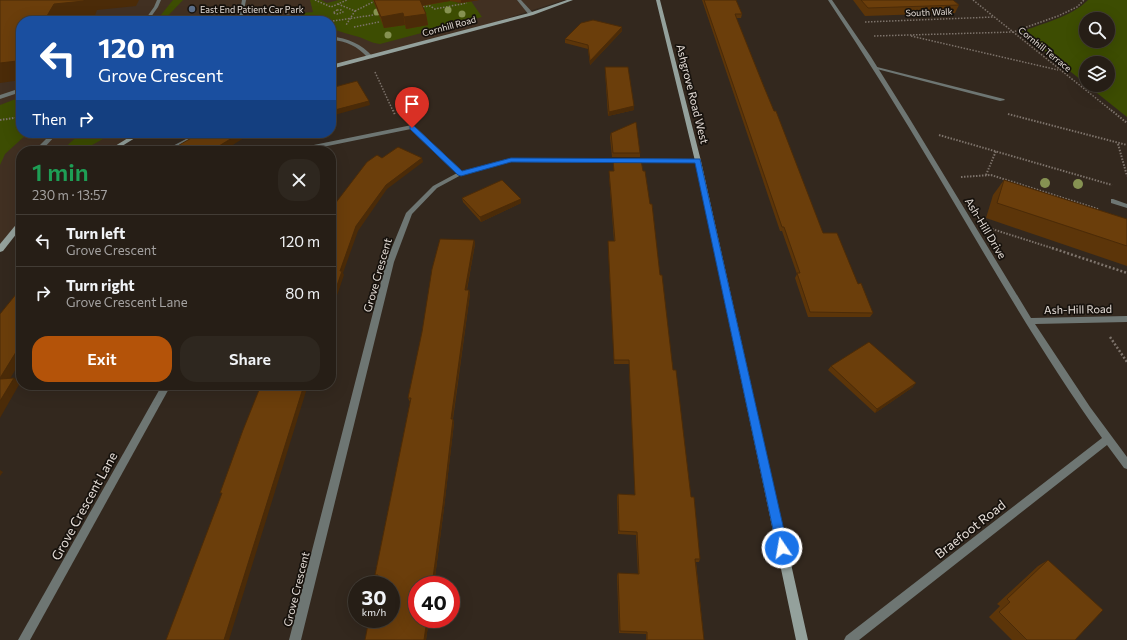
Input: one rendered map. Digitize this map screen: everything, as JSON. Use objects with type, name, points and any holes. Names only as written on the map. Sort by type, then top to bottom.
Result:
[{"type":"street","points":[[150,16],[159,0]]},
{"type":"street","points":[[241,16],[244,0]]},
{"type":"street","points":[[519,0],[531,14]]},
{"type":"street","name":"Cornhill Road","points":[[336,66],[531,14],[571,0]]},
{"type":"street","name":"Ashgrove Road West","points":[[658,0],[698,161],[802,640]]},
{"type":"street","name":"Ash-Hill Drive","points":[[830,0],[856,36],[1029,321],[1086,410],[1127,465]]},
{"type":"street","points":[[206,12],[242,9]]},
{"type":"street","points":[[336,39],[355,43],[362,47],[369,57]]},
{"type":"street","points":[[875,67],[1002,100]]},
{"type":"street","points":[[0,97],[16,92]]},
{"type":"street","points":[[320,146],[412,128],[461,173]]},
{"type":"street","points":[[42,146],[50,138]]},
{"type":"street","points":[[120,146],[132,138]]},
{"type":"street","points":[[176,146],[191,138]]},
{"type":"street","name":"Grove Crescent","points":[[295,640],[390,262],[409,214],[436,187],[461,173],[511,160],[698,161]]},
{"type":"street","points":[[1113,201],[1127,206]]},
{"type":"street","points":[[0,248],[16,229]]},
{"type":"street","name":"Ash-Hill Road","points":[[1029,321],[1127,319]]},
{"type":"street","name":"Grove Crescent Lane","points":[[24,640],[164,390]]},
{"type":"street","name":"Braefoot Road","points":[[850,640],[1107,439]]},
{"type":"path","points":[[315,0],[331,7],[347,0]]},
{"type":"path","points":[[377,0],[355,11],[344,28],[379,22]]},
{"type":"path","points":[[427,0],[430,6],[435,9],[467,4]]},
{"type":"path","name":"Cornhill Terrace","points":[[973,0],[1127,123]]},
{"type":"path","points":[[856,36],[1013,32],[1058,16],[1077,7],[1084,0]]},
{"type":"path","points":[[338,4],[355,11]]},
{"type":"path","points":[[422,12],[421,8],[415,9],[430,6]]},
{"type":"path","points":[[336,21],[384,13]]},
{"type":"path","points":[[339,14],[341,20]]},
{"type":"path","name":"South Walk","points":[[864,22],[994,17]]},
{"type":"path","points":[[906,35],[1061,70]]},
{"type":"path","points":[[369,57],[402,130]]},
{"type":"path","points":[[982,95],[1004,112],[1118,144],[1127,145]]},
{"type":"path","points":[[0,120],[16,118]]},
{"type":"path","points":[[939,135],[1112,185]]},
{"type":"path","points":[[1118,144],[1127,176]]},
{"type":"path","points":[[986,175],[996,151]]},
{"type":"path","points":[[942,178],[992,175],[1100,210]]},
{"type":"path","points":[[970,224],[995,229],[1127,273]]},
{"type":"path","points":[[1098,320],[1127,362]]},
{"type":"shaded area","points":[[0,0],[564,0],[471,30],[336,67],[336,16],[16,16],[16,138],[134,138],[120,146],[16,146],[16,229],[0,249]]},
{"type":"green space","points":[[173,0],[183,0],[168,16],[160,16]]},
{"type":"green space","points":[[310,0],[321,0],[327,3],[339,0],[454,0],[458,3],[471,1],[482,17],[380,44],[336,30],[336,16],[303,16],[302,13],[313,12]]},
{"type":"green space","points":[[1088,0],[1127,0],[1127,117],[1096,92],[1115,92],[1115,56],[1079,56],[1079,78],[1021,32],[1073,11]]},
{"type":"green space","points":[[16,99],[16,138],[23,138],[5,154],[0,165],[0,105]]},
{"type":"green space","points":[[75,138],[105,138],[90,146],[67,146]]},
{"type":"building","points":[[0,0],[84,0],[54,4],[47,16],[16,16],[16,61],[0,63]]},
{"type":"building","points":[[374,0],[420,0],[426,14],[404,17],[403,13],[381,17]]},
{"type":"building","points":[[704,0],[736,0],[742,14],[735,14],[774,111],[776,111],[823,233],[837,233],[858,284],[861,283],[873,313],[810,312],[797,273],[800,273],[784,227],[782,227]]},
{"type":"building","points":[[861,0],[953,0],[959,5],[868,8]]},
{"type":"building","points":[[593,20],[622,27],[590,61],[588,45],[565,39],[581,23]]},
{"type":"building","points":[[605,67],[628,67],[634,106],[609,112]]},
{"type":"building","points":[[357,81],[369,101],[336,110],[336,87]]},
{"type":"building","points":[[636,122],[640,153],[613,153],[611,133]]},
{"type":"building","points":[[191,138],[232,138],[219,146],[178,146]]},
{"type":"building","points":[[398,147],[422,158],[386,185],[356,226],[340,271],[342,271],[336,288],[336,202],[367,162],[377,155],[382,158]]},
{"type":"building","points":[[613,160],[641,160],[643,171],[645,171],[650,204],[652,204],[673,370],[676,370],[691,497],[694,497],[700,559],[695,559],[704,640],[647,640],[647,632],[620,631],[618,573],[639,574],[637,532],[619,531],[618,494],[635,495],[629,360],[614,360],[608,241],[615,241],[609,171],[614,171]]},
{"type":"building","points":[[502,180],[521,199],[480,217],[462,198]]},
{"type":"building","points":[[1004,180],[1127,219],[1127,246],[997,203]]},
{"type":"building","points":[[440,239],[474,240],[465,290],[469,290],[451,419],[453,419],[433,576],[408,576],[408,628],[426,628],[424,640],[365,640],[367,628],[400,628],[400,576],[375,575],[411,398],[408,398],[422,332],[432,269]]},
{"type":"building","points":[[16,294],[16,352],[0,378],[0,314]]},
{"type":"building","points":[[869,342],[916,383],[877,409],[831,366]]},
{"type":"building","points":[[14,378],[0,401],[0,379]]},
{"type":"building","points":[[259,390],[302,390],[224,640],[166,640],[222,493],[220,493]]},
{"type":"building","points":[[1048,560],[1103,610],[1075,640],[1027,640],[999,612],[1010,602],[1007,599]]},
{"type":"place","name":"East End Patient Car Park","points":[[192,9]]},
{"type":"route","points":[[412,128],[461,173],[511,160],[698,161],[782,548]]}]
